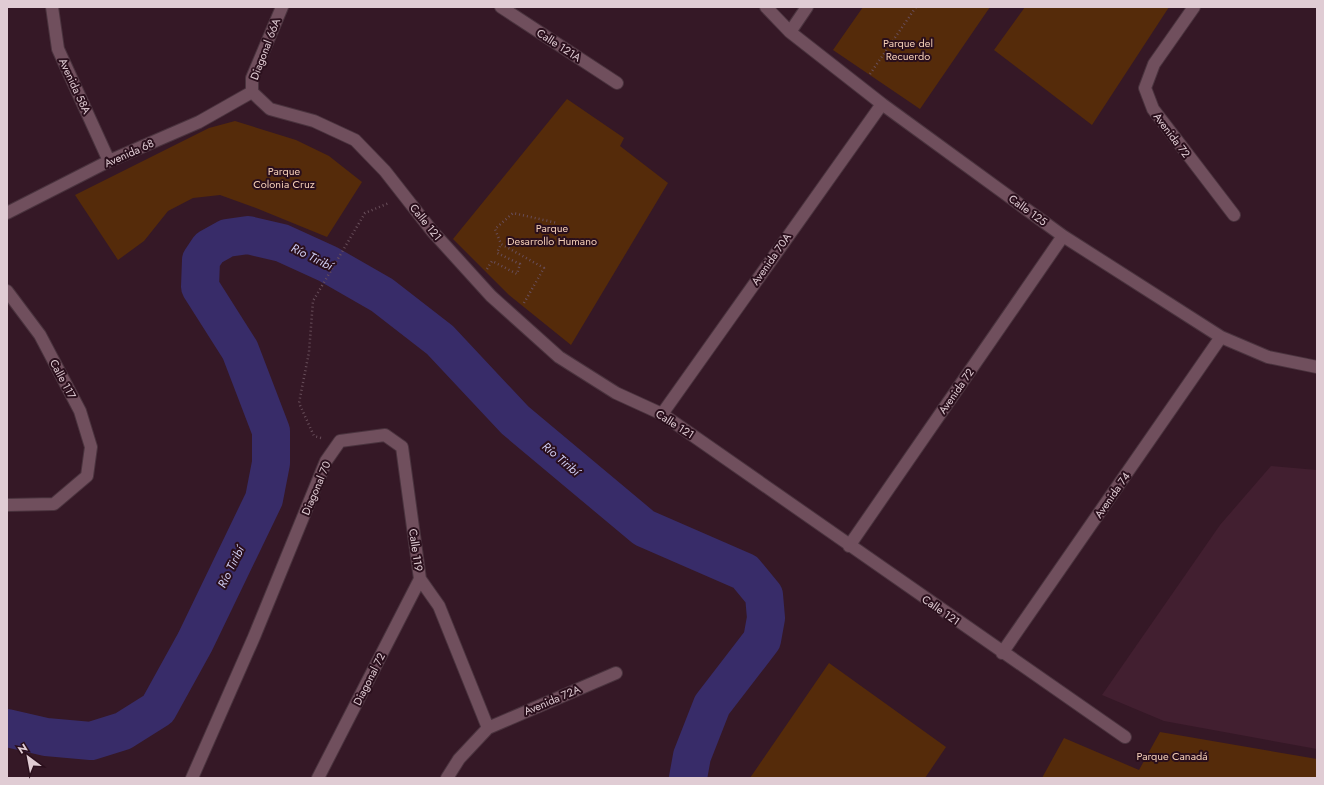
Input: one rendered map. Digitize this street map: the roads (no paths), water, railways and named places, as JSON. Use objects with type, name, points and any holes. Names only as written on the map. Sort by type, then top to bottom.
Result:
[{"type":"street","name":"Avenida 58A","points":[[52,7],[58,49],[109,161]]},
{"type":"street","name":"Diagonal 66A","points":[[252,92],[252,78],[282,7]]},
{"type":"street","name":"Calle 121A","points":[[501,7],[617,83]]},
{"type":"street","name":"Calle 125","points":[[766,7],[790,32],[861,88],[1063,236],[1221,338],[1268,357],[1317,366]]},
{"type":"street","points":[[790,32],[807,7]]},
{"type":"street","name":"Avenida 72","points":[[1194,7],[1154,64],[1145,88],[1153,110],[1234,215]]},
{"type":"street","name":"Avenida 68","points":[[7,213],[109,161],[199,122],[252,92]]},
{"type":"street","name":"Calle 121","points":[[252,92],[270,109],[314,121],[355,140],[385,171],[432,231],[491,296],[559,357],[616,393],[662,414],[1002,653],[1125,737]]},
{"type":"street","name":"Avenida 70A","points":[[662,414],[882,104]]},
{"type":"street","name":"Avenida 72","points":[[849,546],[1063,236]]},
{"type":"street","name":"Calle 117","points":[[7,291],[40,335],[80,411],[91,447],[87,476],[54,504],[7,505]]},
{"type":"street","name":"Avenida 74","points":[[1002,653],[1221,338]]},
{"type":"street","name":"Calle 119","points":[[340,441],[385,435],[402,447],[420,580],[439,606],[488,728]]},
{"type":"street","name":"Diagonal 70","points":[[192,778],[254,636],[326,461],[340,441]]},
{"type":"street","name":"Diagonal 72","points":[[318,778],[420,580]]},
{"type":"street","name":"Avenida 72A","points":[[488,728],[616,673]]},
{"type":"street","points":[[447,778],[459,759],[488,728]]},
{"type":"waterway","name":"Río Tiribí","points":[[7,728],[46,737],[91,741],[123,731],[158,709],[195,642],[264,499],[271,463],[271,431],[240,350],[200,287],[201,260],[209,248],[227,238],[248,235],[282,243],[328,264],[382,295],[440,340],[515,420],[644,528],[745,572],[764,595],[766,618],[762,640],[712,705],[692,756],[688,778]]},
{"type":"park label","name":"Parque del Recuerdo","points":[[908,49]]},
{"type":"park label","name":"Parque Colonia Cruz","points":[[284,177]]},
{"type":"park label","name":"Parque Desarrollo Humano","points":[[552,234]]},
{"type":"park label","name":"Parque Canadá","points":[[1172,756]]}]
